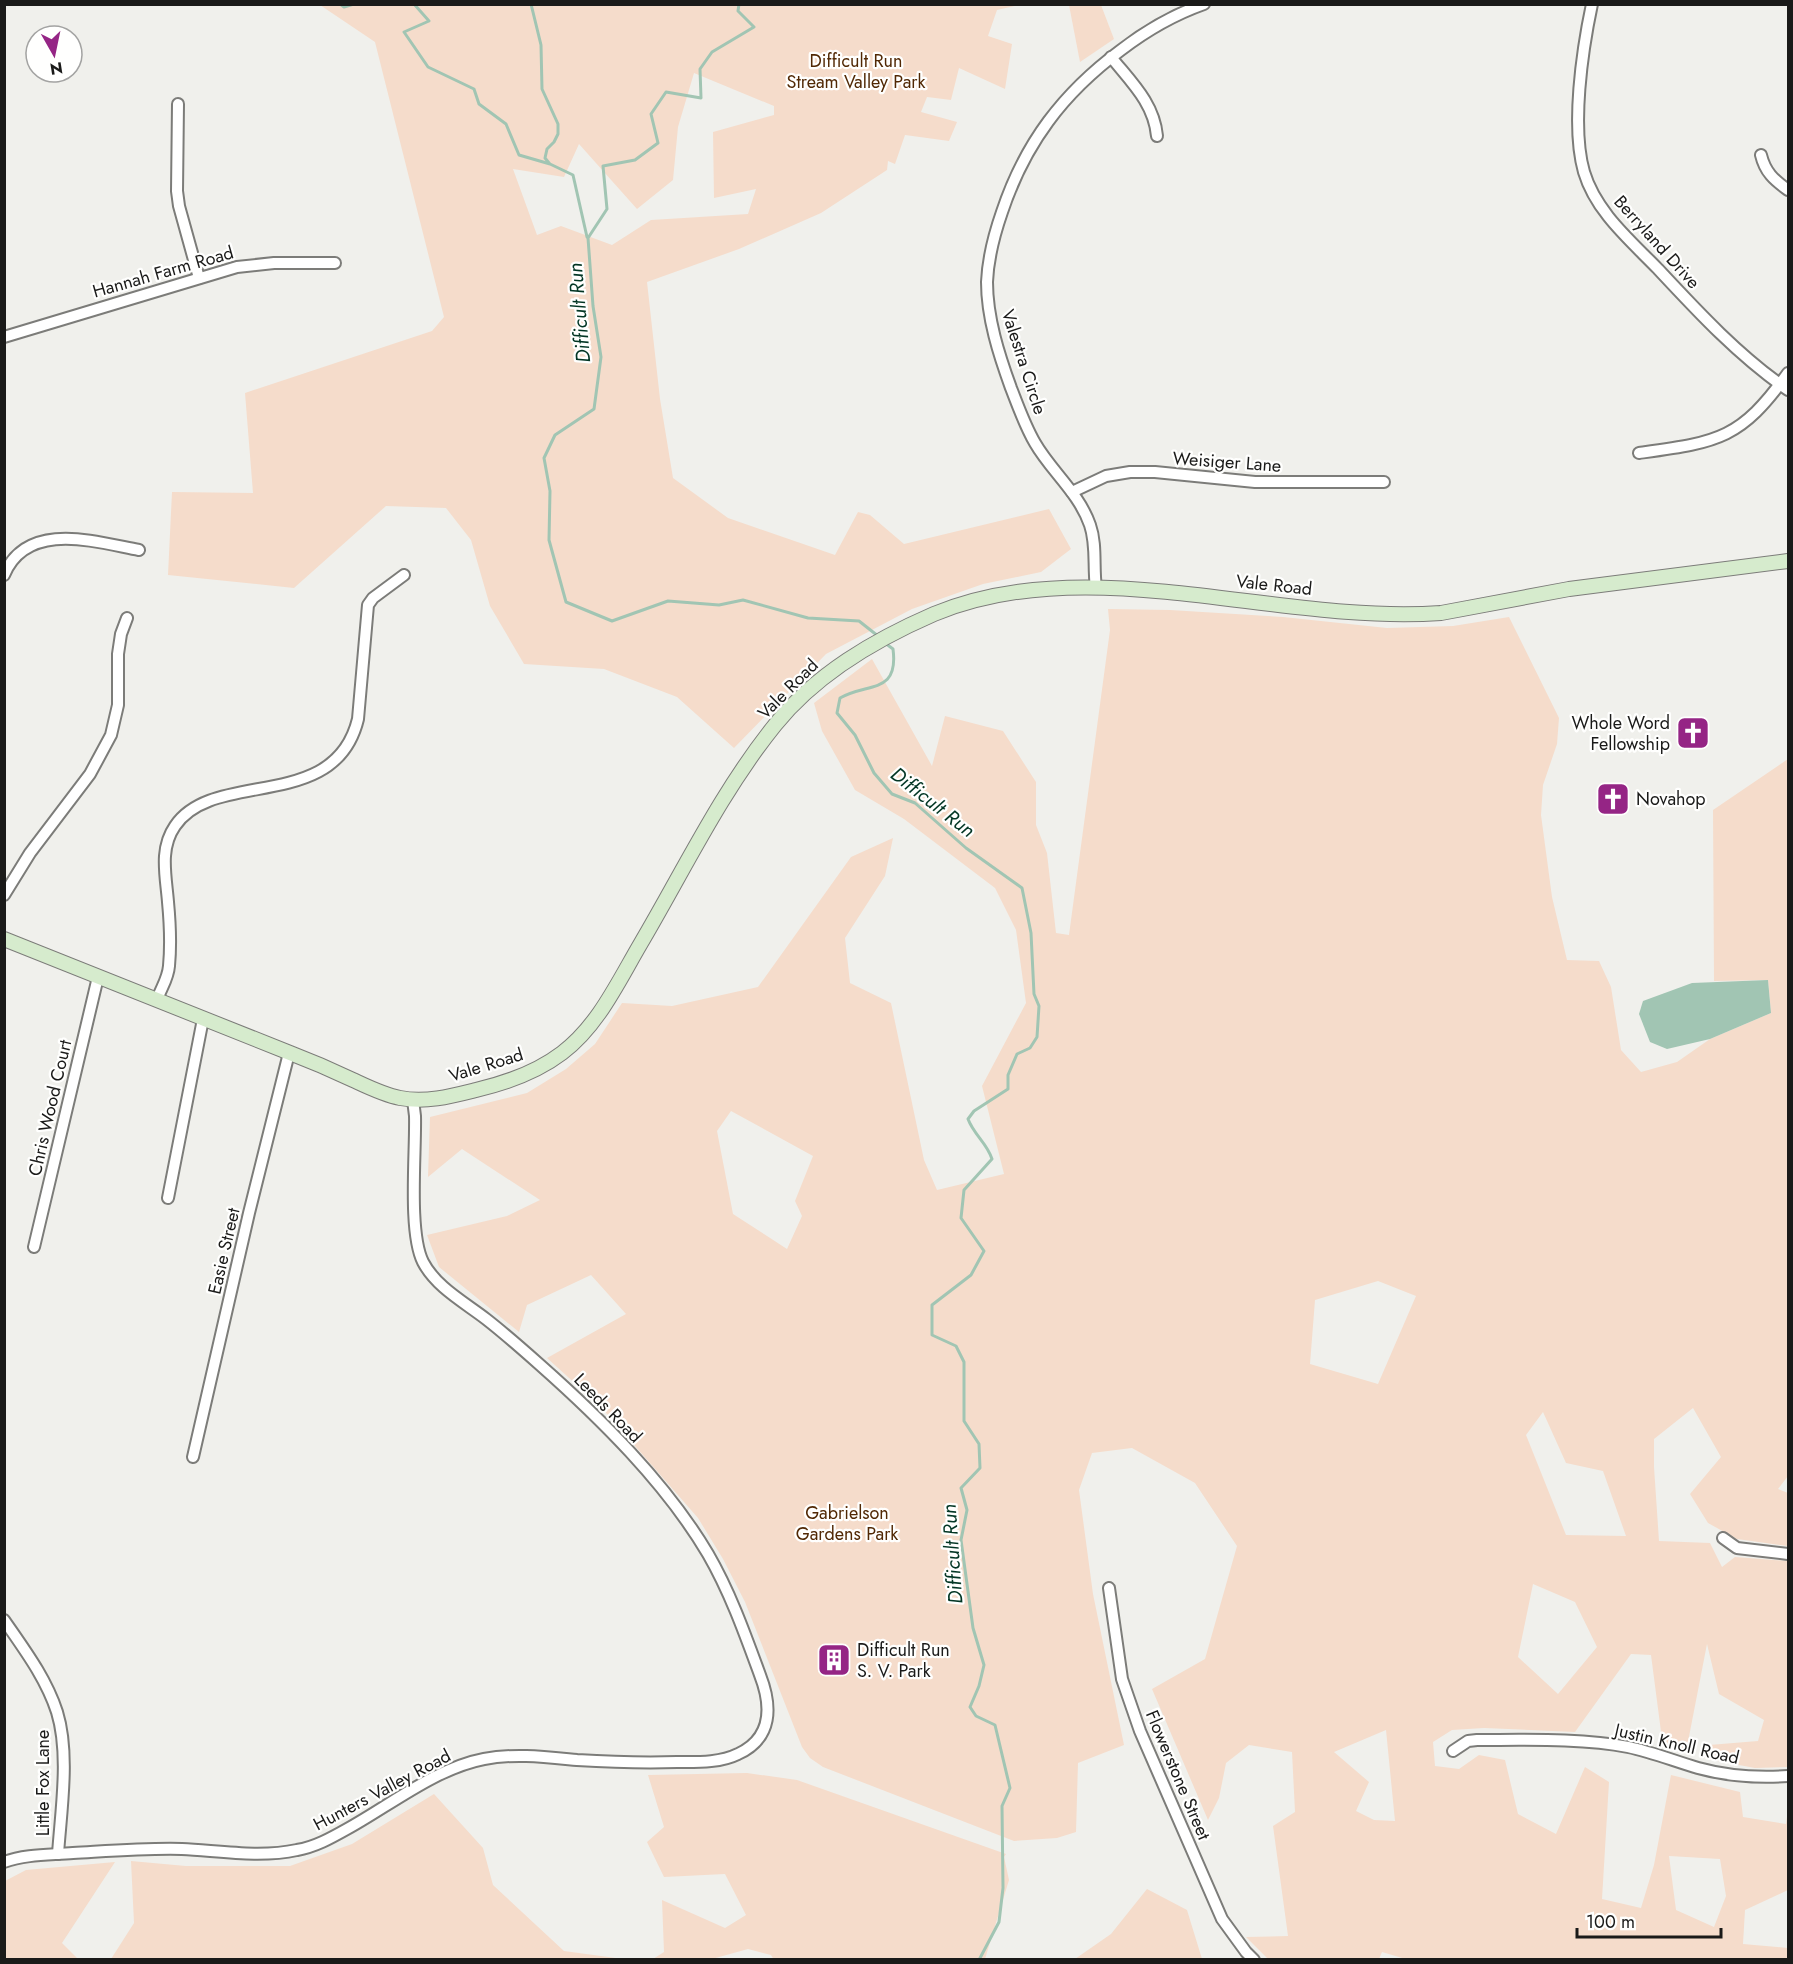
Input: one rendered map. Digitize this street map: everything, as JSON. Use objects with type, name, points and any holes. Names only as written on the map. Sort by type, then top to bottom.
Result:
[{"type":"main road","name":"Vale Road","points":[[4,939],[383,1093],[413,1100],[457,1095],[512,1079],[550,1061],[579,1038],[617,985],[716,813],[754,753],[793,705],[812,686],[837,667],[893,633],[960,604],[987,597],[1039,589],[1096,588],[1375,613],[1441,613],[1569,589],[1788,561]]},
{"type":"street","name":"Valestra Circle","points":[[1096,588],[1093,534],[1090,523],[1072,492],[1035,443],[1011,387],[990,318],[989,263],[996,228],[1008,193],[1032,144],[1065,99],[1090,73],[1140,35],[1165,20],[1204,4]]},
{"type":"street","name":"Berryland Drive","points":[[1592,4],[1580,96],[1579,145],[1584,171],[1595,195],[1614,224],[1708,323],[1784,387]]},
{"type":"street","points":[[1111,57],[1147,102],[1153,113],[1157,136]]},
{"type":"street","points":[[178,104],[177,191],[199,278]]},
{"type":"street","points":[[1761,155],[1770,176],[1788,190]]},
{"type":"street","name":"Hannah Farm Road","points":[[4,337],[252,264],[335,262]]},
{"type":"street","points":[[1639,453],[1706,443],[1729,434],[1756,414],[1784,387],[1788,372]]},
{"type":"street","name":"Weisiger Lane","points":[[1072,492],[1106,476],[1130,472],[1155,472],[1255,482],[1384,482]]},
{"type":"street","points":[[4,575],[7,568],[24,551],[40,542],[60,537],[79,538],[139,550]]},
{"type":"street","points":[[156,1000],[169,967],[168,904],[164,863],[167,843],[173,829],[187,813],[197,806],[212,800],[286,784],[303,778],[325,766],[345,749],[355,732],[358,719],[368,605],[404,575]]},
{"type":"street","points":[[4,895],[30,853],[90,774],[111,735],[118,705],[118,654],[121,634],[127,618]]},
{"type":"street","name":"Chris Wood Court","points":[[34,1247],[98,977]]},
{"type":"street","points":[[168,1198],[169,1183],[190,1094],[203,1019]]},
{"type":"street","name":"Easie Street","points":[[193,1457],[289,1053]]},
{"type":"street","name":"Leeds Road","points":[[413,1100],[415,1234],[423,1261],[439,1283],[518,1345],[602,1424],[657,1484],[699,1541],[718,1573],[739,1619],[768,1701],[769,1711],[762,1733],[748,1749],[740,1754]]},
{"type":"street","points":[[1723,1538],[1737,1548],[1788,1554]]},
{"type":"street","name":"Flowerstone Street","points":[[1109,1588],[1122,1678],[1140,1731],[1222,1919],[1246,1952],[1254,1959]]},
{"type":"street","name":"Little Fox Lane","points":[[4,1620],[38,1670],[60,1723],[62,1773],[58,1854]]},
{"type":"street","name":"Justin Knoll Road","points":[[1453,1751],[1468,1741],[1477,1740],[1542,1740],[1608,1744],[1723,1773],[1750,1777],[1788,1776]]},
{"type":"street","name":"Hunters Valley Road","points":[[4,1862],[24,1857],[147,1849],[245,1853],[281,1853],[298,1850],[335,1836],[450,1770],[482,1759],[521,1756],[671,1763],[713,1761],[740,1754]]},
{"type":"green space","name":"Difficult Run Stream Valley Park","points":[[320,5],[1019,5],[997,10],[988,36],[1012,44],[1005,89],[959,68],[951,100],[927,97],[921,112],[957,122],[949,141],[905,135],[895,164],[888,161],[887,170],[821,213],[739,249],[647,282],[660,399],[673,478],[728,518],[835,555],[858,512],[870,515],[904,544],[1049,509],[1071,549],[1041,572],[983,584],[912,609],[826,654],[734,748],[677,697],[604,669],[524,664],[490,606],[471,540],[446,508],[386,506],[294,588],[168,575],[172,492],[253,493],[245,393],[432,331],[444,317],[375,42]],"holes":[[[694,73],[774,106],[774,115],[713,132],[714,198],[756,189],[748,214],[651,220],[612,245],[561,226],[537,235],[513,169],[564,177],[579,144],[637,209],[673,180],[678,127]]]},
{"type":"green space","points":[[1069,5],[1101,5],[1114,39],[1080,62]]},
{"type":"green space","name":"Gabrielson Gardens Park","points":[[1108,609],[1170,610],[1283,617],[1387,628],[1453,626],[1509,617],[1559,718],[1557,744],[1543,785],[1541,815],[1552,897],[1567,960],[1599,961],[1611,987],[1621,1050],[1641,1072],[1677,1062],[1710,1039],[1771,1013],[1768,980],[1714,981],[1713,810],[1788,759],[1788,1476],[1778,1489],[1788,1493],[1788,1546],[1737,1539],[1708,1523],[1690,1494],[1721,1457],[1693,1408],[1654,1439],[1654,1467],[1659,1541],[1710,1543],[1722,1567],[1735,1557],[1788,1561],[1788,1767],[1755,1768],[1707,1759],[1709,1745],[1758,1741],[1764,1720],[1719,1694],[1707,1644],[1686,1752],[1663,1747],[1651,1655],[1631,1654],[1575,1732],[1484,1728],[1452,1730],[1433,1742],[1435,1766],[1459,1769],[1479,1755],[1505,1760],[1518,1814],[1556,1834],[1585,1767],[1609,1782],[1602,1899],[1641,1908],[1654,1865],[1671,1775],[1740,1792],[1743,1817],[1786,1824],[1788,1809],[1788,1890],[1745,1910],[1743,1944],[1788,1948],[1788,1959],[1409,1960],[1382,1952],[1379,1959],[1268,1959],[1246,1937],[1288,1936],[1273,1826],[1295,1812],[1292,1752],[1249,1745],[1226,1763],[1219,1798],[1208,1820],[1152,1689],[1205,1659],[1237,1546],[1195,1483],[1132,1448],[1092,1453],[1079,1490],[1093,1594],[1124,1745],[1078,1763],[1076,1832],[1057,1838],[1014,1841],[823,1767],[810,1758],[802,1747],[745,1602],[698,1518],[600,1406],[547,1358],[626,1314],[591,1275],[527,1305],[519,1332],[439,1267],[427,1235],[507,1216],[540,1200],[462,1149],[428,1177],[430,1117],[527,1093],[566,1069],[595,1044],[622,1003],[672,1006],[758,987],[851,857],[893,838],[885,876],[845,938],[850,983],[891,1003],[924,1160],[937,1190],[1004,1174],[982,1086],[1026,1003],[1016,930],[995,888],[904,819],[855,790],[822,731],[814,703],[872,659],[932,766],[945,716],[1003,731],[1036,782],[1036,825],[1047,853],[1056,933],[1069,935],[1110,630]],"holes":[[[731,1111],[813,1156],[795,1201],[802,1216],[787,1249],[733,1214],[717,1131]],[[1378,1281],[1416,1296],[1378,1384],[1310,1364],[1315,1300]],[[1543,1412],[1566,1463],[1603,1471],[1626,1536],[1566,1535],[1526,1435]],[[1533,1584],[1575,1602],[1597,1647],[1558,1694],[1518,1657]],[[1386,1730],[1395,1821],[1374,1820],[1356,1811],[1369,1782],[1334,1752]],[[1669,1856],[1720,1859],[1726,1896],[1714,1927],[1676,1910]]]},
{"type":"green space","points":[[747,1773],[797,1780],[1006,1854],[1004,1857],[1009,1880],[985,1959],[774,1960],[771,1955],[748,1949],[712,1959],[653,1959],[664,1952],[662,1900],[725,1928],[746,1915],[725,1874],[664,1877],[647,1842],[664,1827],[648,1775]]},
{"type":"green space","points":[[434,1794],[483,1848],[493,1885],[564,1951],[623,1959],[111,1959],[134,1923],[131,1861],[186,1866],[290,1866],[352,1844]]},
{"type":"green space","points":[[115,1862],[62,1943],[78,1959],[5,1959],[5,1881],[26,1870]]},
{"type":"green space","points":[[1147,1889],[1187,1910],[1202,1959],[1075,1959],[1111,1934]]},
{"type":"shaded area","points":[[1768,980],[1771,1013],[1710,1039],[1667,1049],[1650,1042],[1639,1014],[1643,1001],[1692,983]]},
{"type":"waterway","points":[[340,4],[344,7],[354,4]]},
{"type":"waterway","points":[[414,4],[429,21],[404,32],[428,67],[474,89],[479,104],[506,124],[519,155],[550,164],[573,175],[587,237]]},
{"type":"waterway","points":[[531,4],[541,45],[542,89],[558,124],[558,134],[547,149],[545,158],[549,163]]},
{"type":"waterway","name":"Difficult Run","points":[[739,4],[738,11],[754,27],[712,52],[700,69],[701,98],[666,92],[651,114],[658,143],[635,160],[603,166],[607,209],[588,238],[593,306],[601,357],[594,409],[555,435],[544,458],[550,491],[549,540],[566,602],[612,621],[668,601],[719,605],[743,600],[808,618],[859,621],[878,636]]},
{"type":"waterway","name":"Difficult Run","points":[[885,643],[893,649],[894,664],[891,674],[879,685],[840,698],[837,713],[855,735],[874,773],[892,794],[915,803],[966,848],[1022,888],[1031,933],[1034,994],[1039,1006],[1037,1037],[1030,1048],[1017,1054],[1008,1075],[1008,1089],[974,1111],[968,1119],[992,1159],[964,1190],[961,1218],[984,1251],[971,1275],[932,1305],[932,1335],[956,1346],[964,1362],[964,1421],[979,1444],[980,1468],[961,1488],[967,1510],[961,1540],[973,1628],[984,1665],[979,1686],[970,1707],[976,1716],[995,1725],[1010,1788],[1002,1806],[1003,1888],[999,1922],[979,1960]]},
{"type":"place","name":"Whole Word Fellowship","points":[[1693,733]]},
{"type":"place","name":"Novahop","points":[[1613,799]]},
{"type":"place","name":"Difficult Run S. V. Park","points":[[834,1660]]}]
